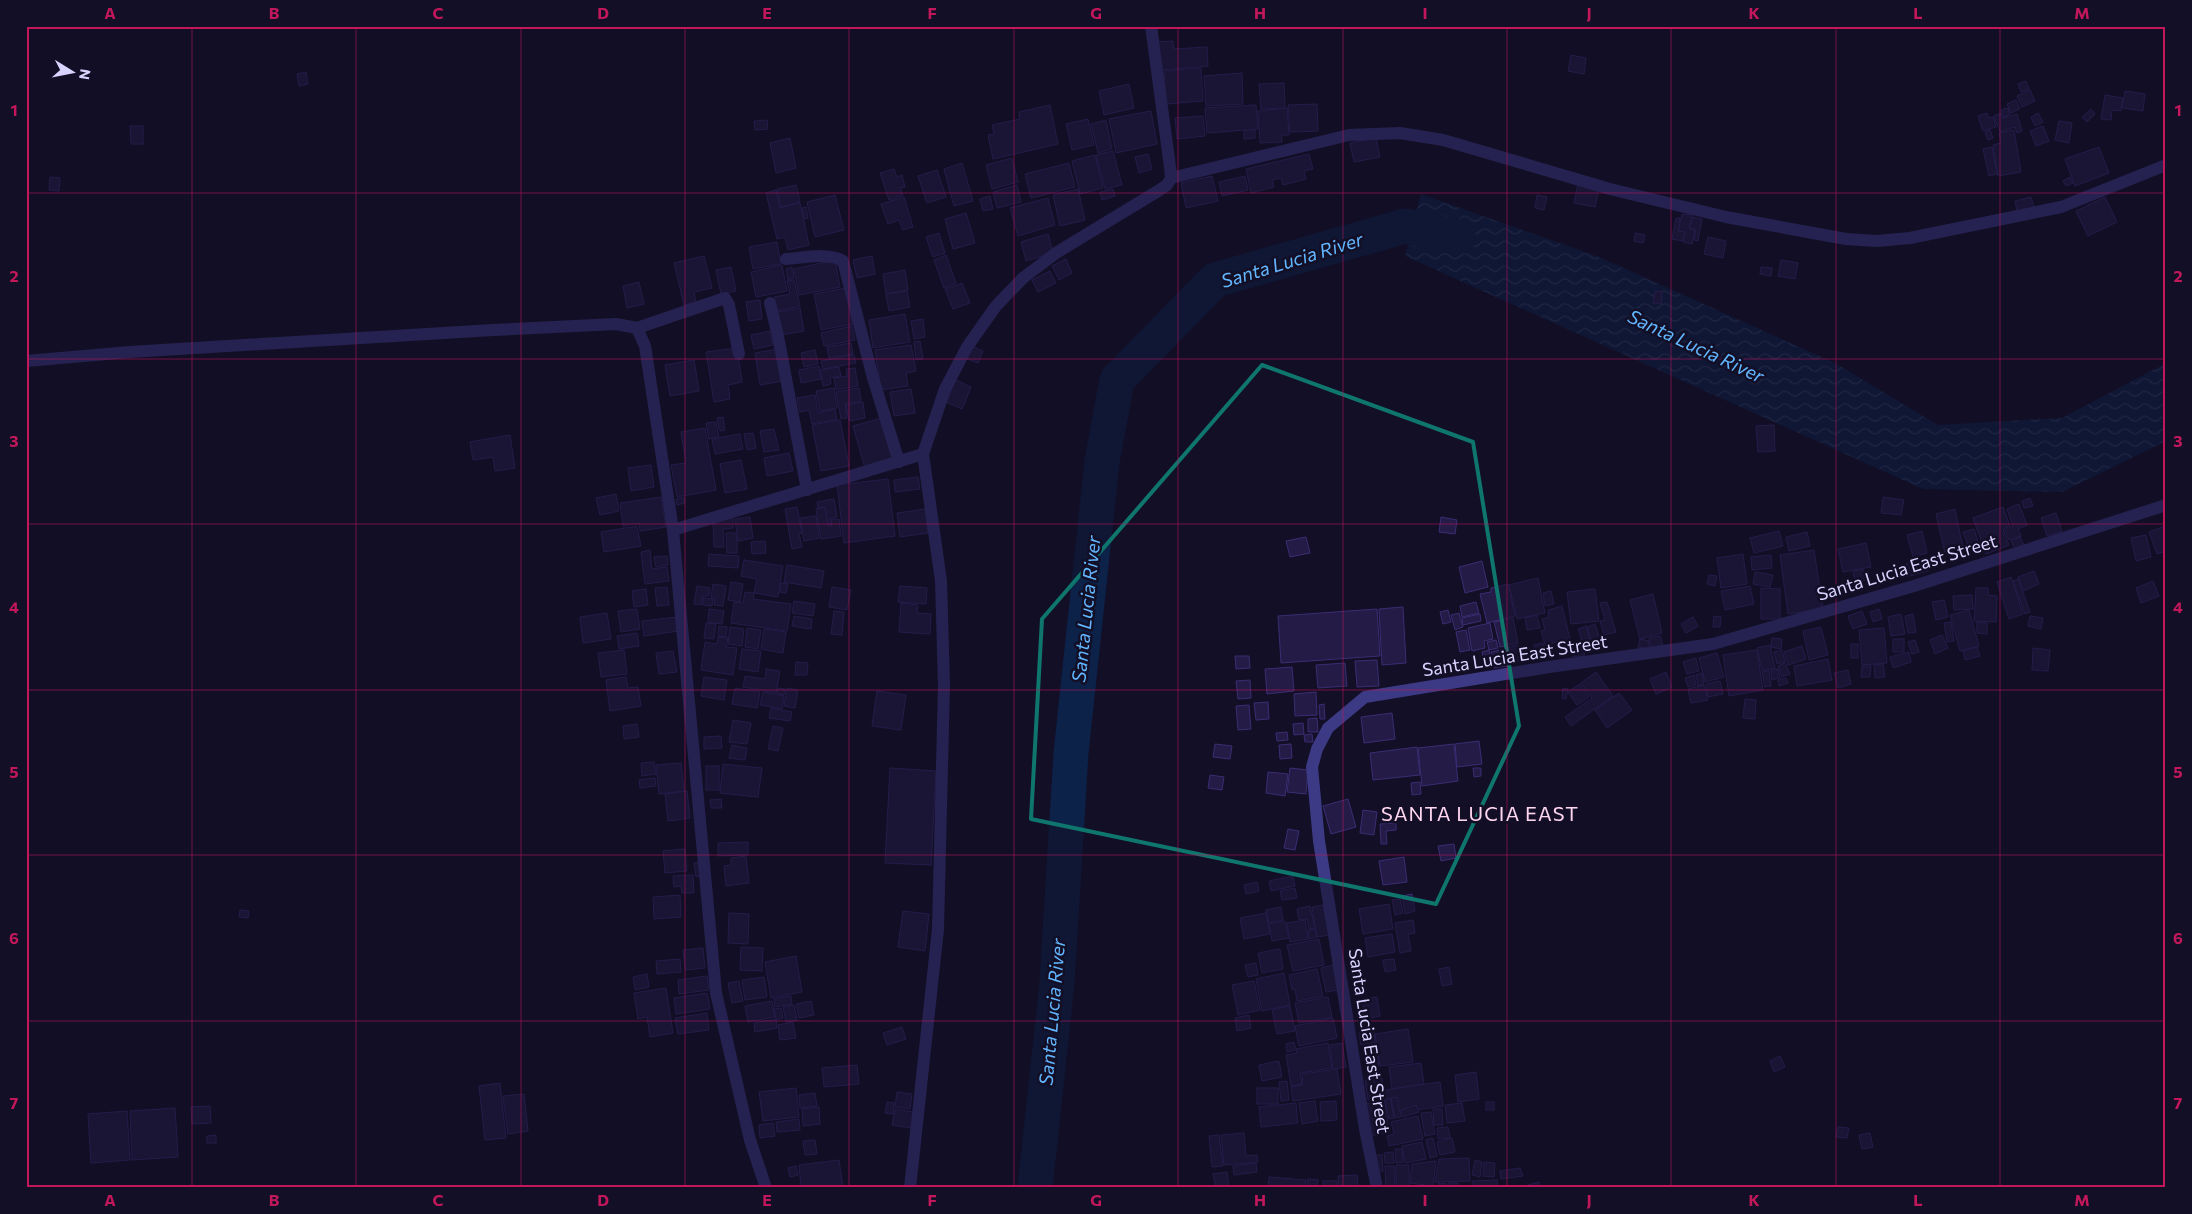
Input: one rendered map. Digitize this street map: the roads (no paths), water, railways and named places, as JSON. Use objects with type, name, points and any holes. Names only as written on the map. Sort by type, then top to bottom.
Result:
[{"type":"street","points":[[910,1188],[938,930],[944,695],[941,581],[924,454],[945,389],[967,347],[986,318],[1008,293],[1023,278],[1056,253],[1167,185],[1170,178],[1169,149],[1151,26]]},
{"type":"street","points":[[1170,178],[1349,135],[1400,133],[1443,140],[1610,188],[1726,217],[1846,239],[1890,241],[2060,207],[2166,165]]},
{"type":"street","points":[[786,259],[824,257],[838,258],[842,261],[873,378],[898,462]]},
{"type":"street","points":[[26,361],[130,352],[493,330],[616,324],[637,328],[725,298],[729,304],[739,354]]},
{"type":"street","points":[[770,303],[807,490]]},
{"type":"street","points":[[637,328],[645,346],[673,530],[716,993],[750,1140],[766,1188]]},
{"type":"street","points":[[673,530],[924,454]]},
{"type":"street","name":"Santa Lucia East Street","points":[[1377,1188],[1365,1129],[1319,841],[1312,767],[1316,749],[1328,728],[1351,707],[1365,697],[1549,667],[1713,644],[1914,586],[2166,505]]},
{"type":"water","points":[[1421,194],[1599,257],[1837,364],[1938,425],[2062,418],[2166,363],[2166,441],[2062,492],[1923,489],[1405,256]]},
{"type":"waterway","name":"Santa Lucia River","points":[[1035,1188],[1057,983],[1071,753],[1102,462],[1117,380],[1215,280],[1405,226],[1458,237]]},
{"type":"district","name":"SANTA LUCIA EAST","points":[[1480,814]]}]
